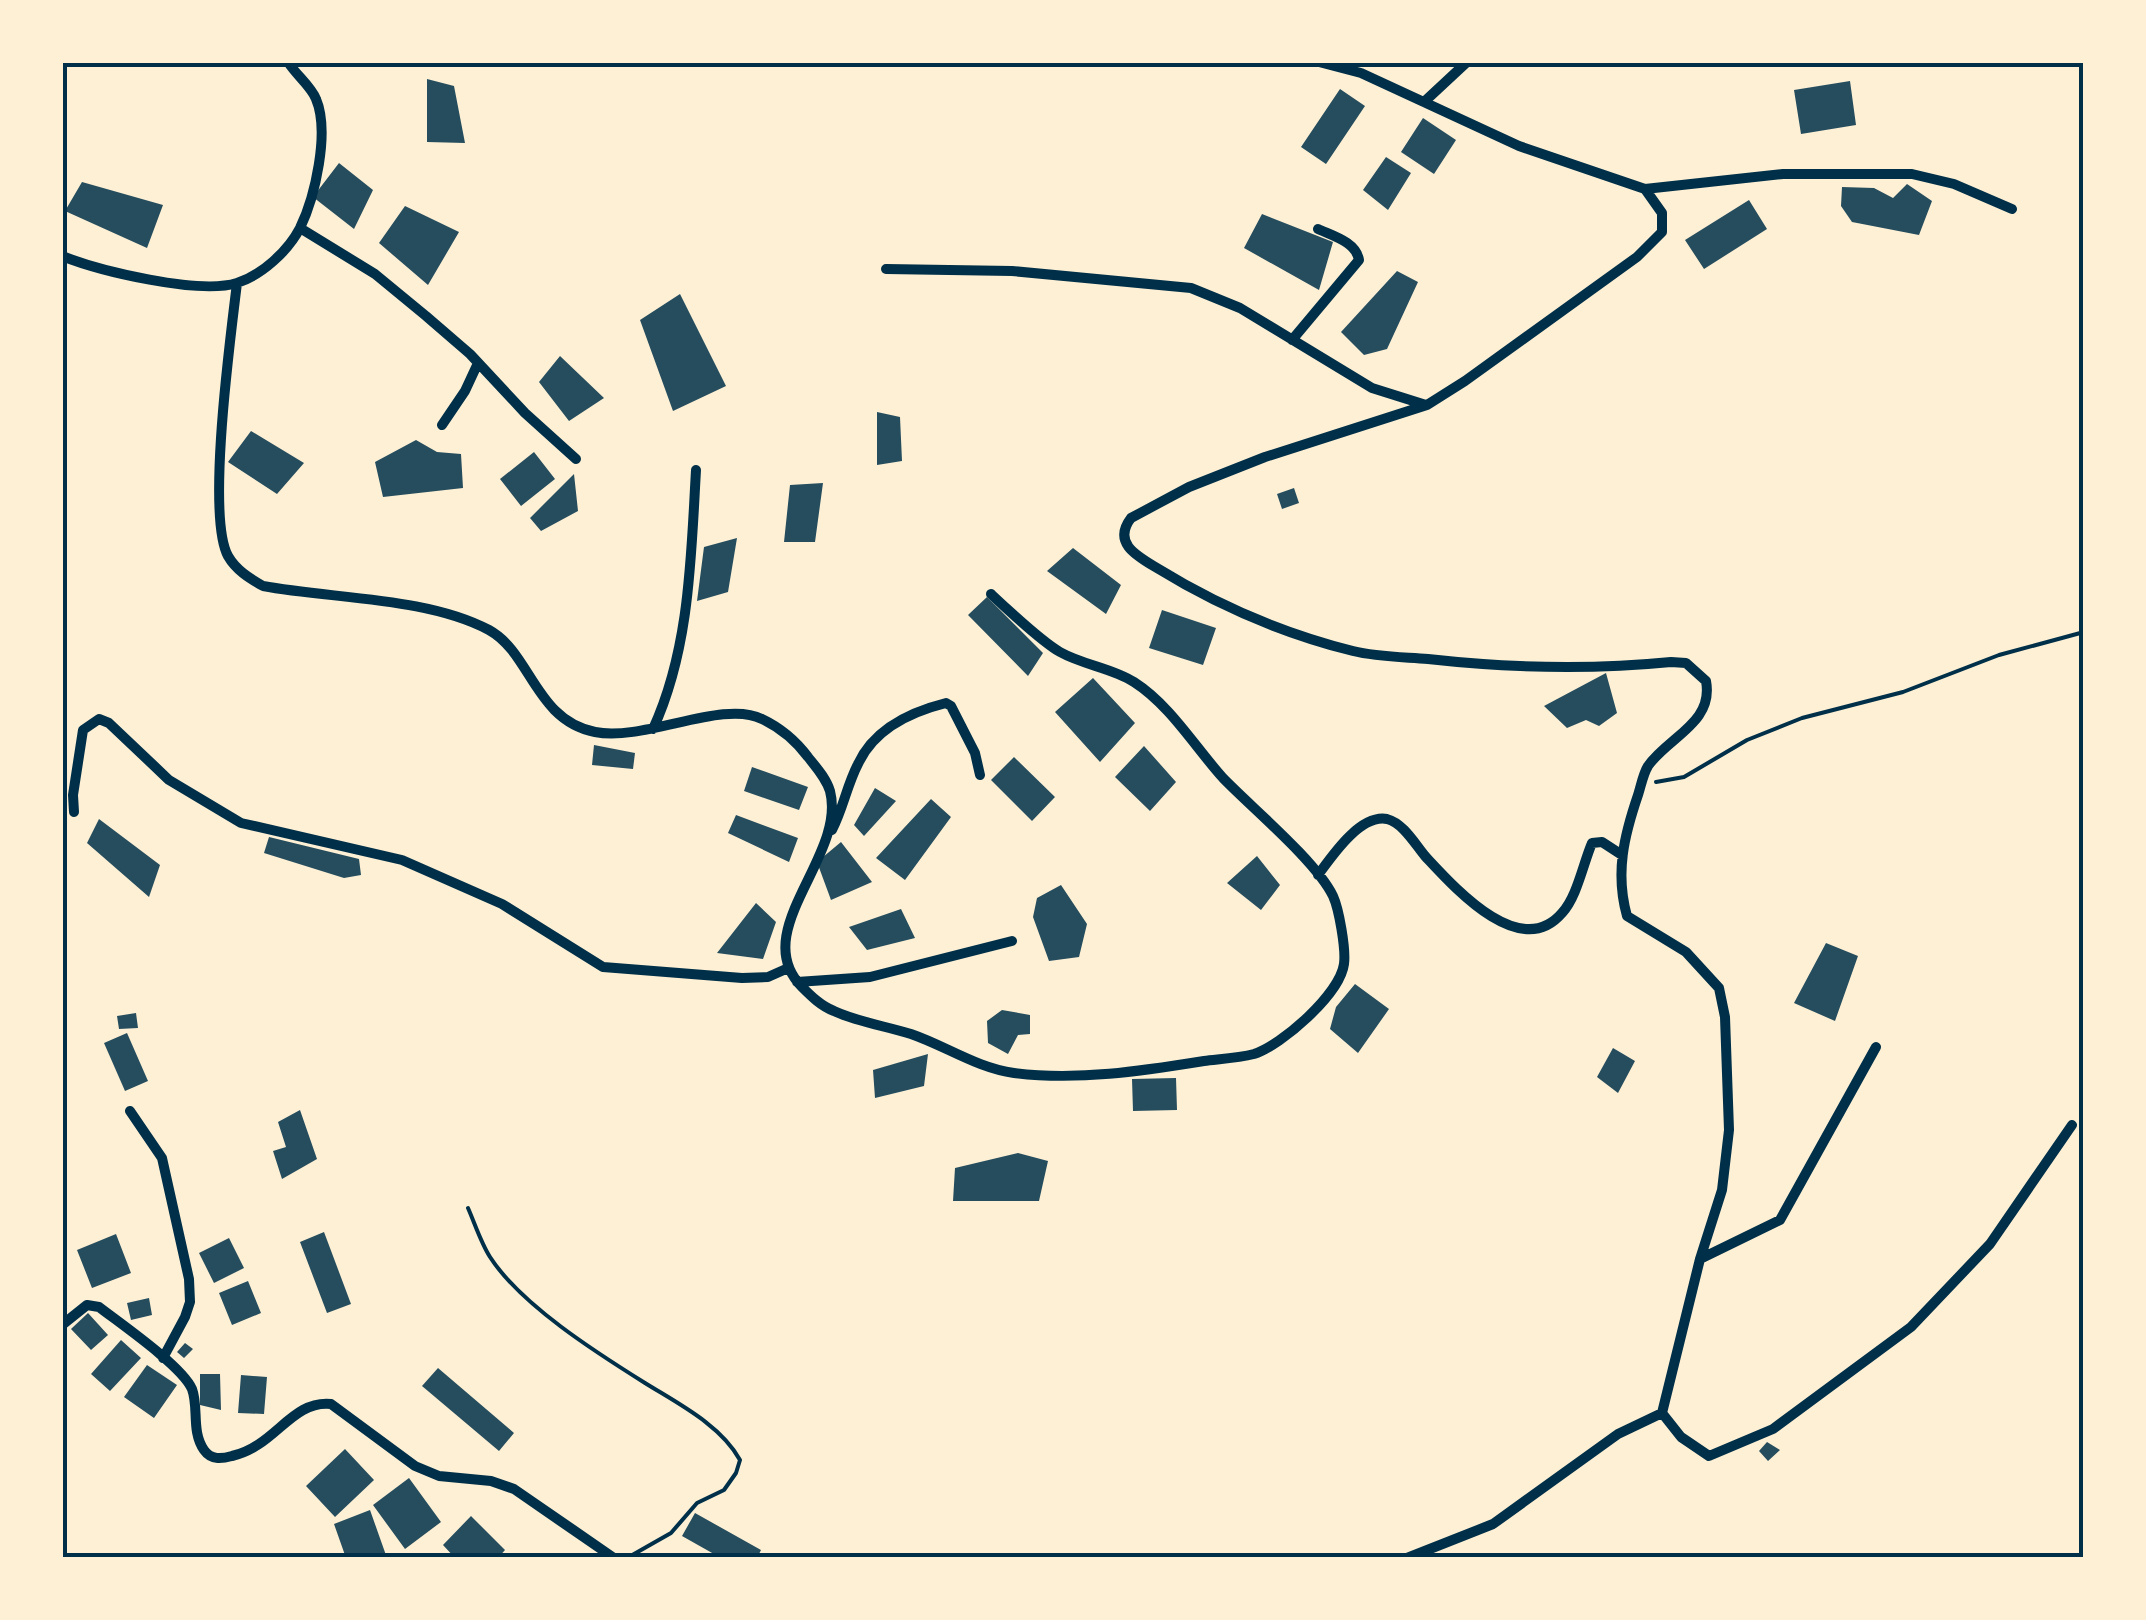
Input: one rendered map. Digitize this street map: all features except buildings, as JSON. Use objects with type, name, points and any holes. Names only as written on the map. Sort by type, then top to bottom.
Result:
[{"type":"street","points":[[62,256],[128,275],[216,286],[237,283],[262,270],[300,228],[322,154],[316,100],[288,62]]},
{"type":"street","points":[[1319,62],[1361,73],[1519,146],[1644,190],[1783,174],[1912,174],[1954,184],[2012,209]]},
{"type":"street","points":[[1424,102],[1467,62]]},
{"type":"street","points":[[1644,190],[1662,213],[1664,222],[1656,240],[1481,370],[1427,405],[1265,457],[1188,487],[1131,518],[1123,538],[1128,550],[1176,580],[1264,622],[1355,652],[1486,665],[1574,668],[1686,664],[1706,681],[1706,703],[1694,723],[1648,766],[1625,832],[1622,855],[1620,892],[1626,916],[1686,952],[1720,988],[1724,1017],[1728,1130],[1722,1190],[1700,1258],[1662,1413]]},
{"type":"street","points":[[300,228],[375,274],[478,362],[525,413],[576,459]]},
{"type":"street","points":[[1292,340],[1359,260],[1351,246],[1318,229]]},
{"type":"street","points":[[886,269],[1012,271],[1190,288],[1240,308],[1372,388],[1427,405]]},
{"type":"street","points":[[237,283],[223,430],[220,531],[227,554],[242,574],[263,586],[411,607],[471,622],[496,634],[557,714],[571,724],[618,736],[748,713],[797,742],[822,773],[830,791],[831,814],[823,846]]},
{"type":"street","points":[[442,424],[478,362]]},
{"type":"street","points":[[653,729],[674,676],[684,620],[696,470]]},
{"type":"street","points":[[980,775],[975,753],[946,703],[893,724],[867,747],[787,931],[783,954],[786,970],[813,998],[833,1011],[912,1035],[993,1069],[1125,1074],[1255,1053],[1287,1037],[1344,970],[1344,945],[1334,898],[1318,874],[1220,774],[1160,704],[1134,682],[1059,651],[991,594]]},
{"type":"street","points":[[74,812],[83,730],[99,720],[169,780],[241,823],[402,860],[502,904],[603,967],[742,978],[768,977],[786,970]]},
{"type":"street","points":[[1318,874],[1344,840],[1370,822],[1389,820],[1400,826],[1427,858],[1485,913],[1529,931],[1551,924],[1566,910],[1592,843],[1602,842],[1622,855]]},
{"type":"street","points":[[797,982],[870,977],[1012,941]]},
{"type":"street","points":[[1700,1258],[1780,1220],[1876,1046]]},
{"type":"street","points":[[130,1111],[162,1158],[190,1279],[186,1317],[163,1358]]},
{"type":"street","points":[[1662,1413],[1681,1438],[1709,1456],[1773,1428],[1911,1327],[1990,1244],[2072,1125]]},
{"type":"street","points":[[62,1324],[87,1305],[98,1307],[163,1358],[191,1386],[198,1435],[205,1452],[212,1457],[220,1459],[258,1447],[306,1406],[331,1404],[416,1466],[439,1476],[491,1481],[514,1489],[614,1558]]},
{"type":"street","points":[[1407,1558],[1493,1524],[1618,1434],[1662,1413]]},
{"type":"path","points":[[1642,784],[1684,777],[1747,740],[1802,718],[1903,692],[1999,655],[2084,632]]},
{"type":"path","points":[[468,1208],[490,1258],[522,1293],[605,1358],[715,1430],[740,1460],[724,1490],[697,1503],[670,1533],[627,1558]]}]
